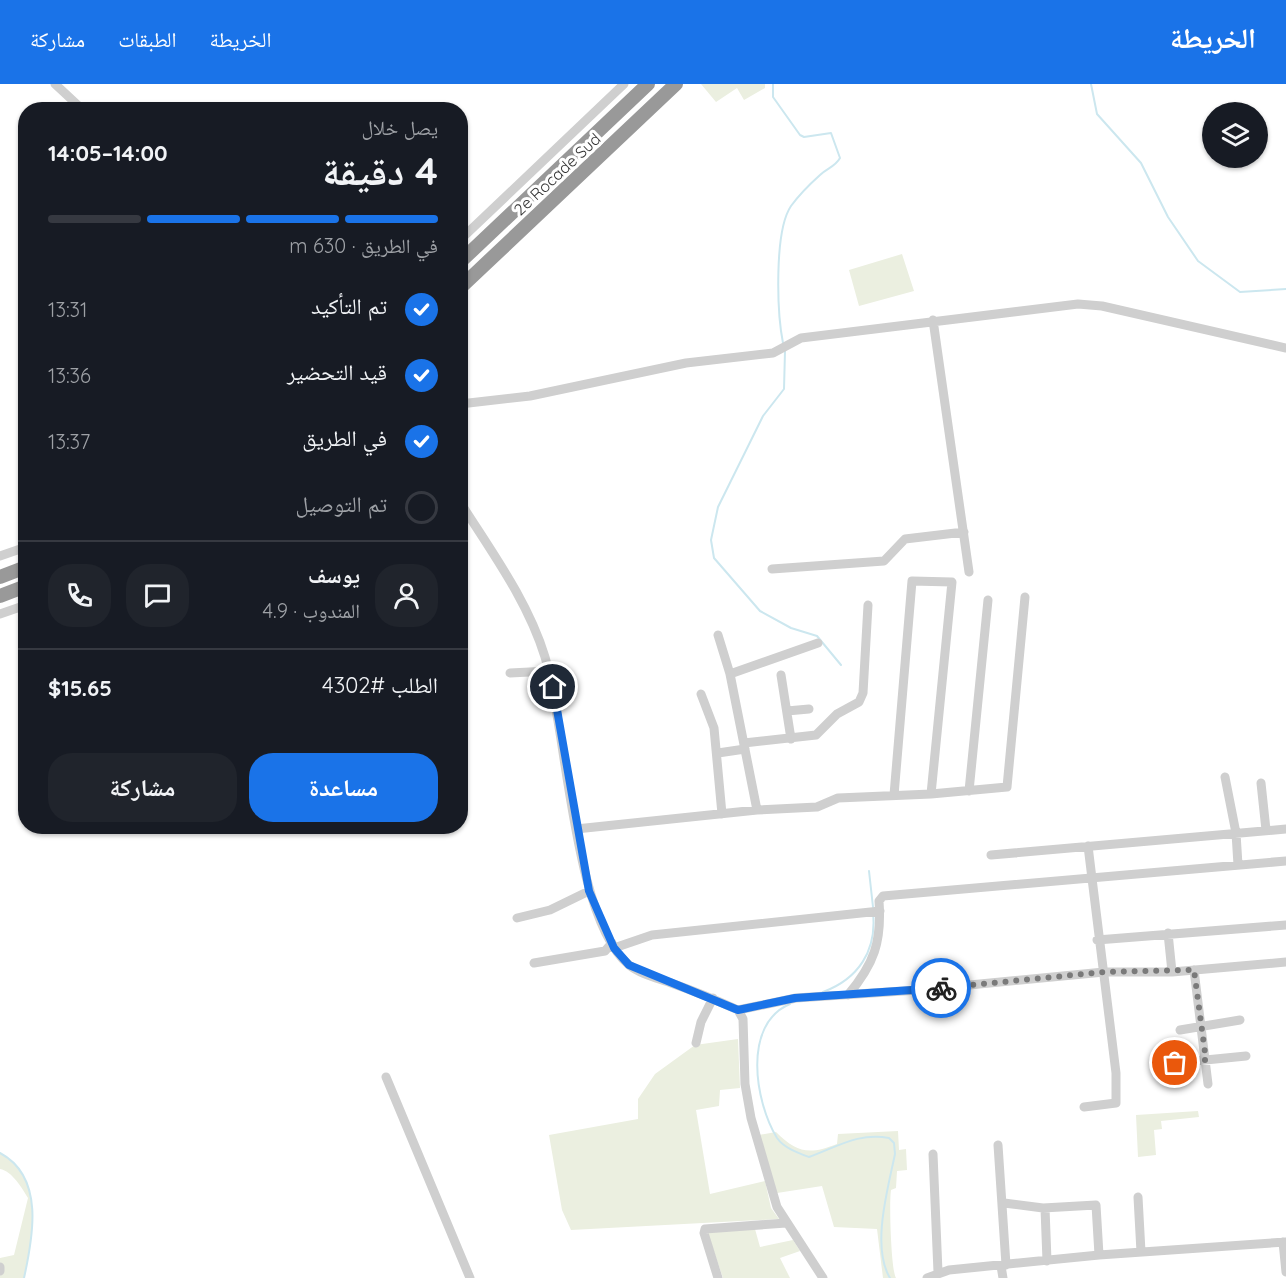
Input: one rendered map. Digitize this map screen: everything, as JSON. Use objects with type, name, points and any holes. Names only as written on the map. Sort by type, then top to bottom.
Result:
[{"type":"highway","name":"2e Rocade Sud","points":[[468,254],[648,84]]},
{"type":"highway","name":"2e Rocade Sud","points":[[468,280],[676,84]]},
{"type":"highway","points":[[0,577],[18,570]]},
{"type":"highway","points":[[0,596],[18,589]]},
{"type":"street","points":[[55,84],[74,102]]},
{"type":"street","points":[[468,232],[624,84]]},
{"type":"street","points":[[468,403],[530,396],[686,363],[773,353],[793,341],[933,320],[1078,304],[1102,306],[1286,348]]},
{"type":"street","points":[[933,320],[969,572]]},
{"type":"street","points":[[468,515],[532,623],[549,671],[557,704],[576,829],[589,891],[613,945],[629,965],[645,974],[713,998],[738,1010],[795,998],[1104,972],[1172,972],[1286,962]]},
{"type":"street","points":[[772,569],[884,561],[905,539],[964,532]]},
{"type":"street","points":[[0,556],[18,550]]},
{"type":"street","points":[[894,795],[912,580],[952,582],[932,794]]},
{"type":"street","points":[[576,829],[757,810],[817,807],[838,798],[932,794],[1006,787],[1025,597]]},
{"type":"street","points":[[969,791],[988,600]]},
{"type":"street","points":[[718,753],[744,746],[816,735],[837,714],[861,698],[868,605]]},
{"type":"street","points":[[0,614],[18,608]]},
{"type":"street","points":[[718,635],[730,674],[757,810]]},
{"type":"street","points":[[730,674],[819,642]]},
{"type":"street","points":[[510,673],[549,671]]},
{"type":"street","points":[[781,675],[791,739]]},
{"type":"street","points":[[701,693],[714,728],[722,814]]},
{"type":"street","points":[[787,711],[809,709]]},
{"type":"street","points":[[1225,777],[1236,833],[1238,865]]},
{"type":"street","points":[[1261,783],[1266,830]]},
{"type":"street","points":[[991,855],[1286,829]]},
{"type":"street","points":[[1084,1107],[1116,1103],[1116,1073],[1088,846]]},
{"type":"street","points":[[848,995],[867,972],[879,938],[879,901],[883,896],[1286,861]]},
{"type":"street","points":[[517,918],[550,910],[589,891]]},
{"type":"street","points":[[534,963],[604,951],[613,945],[652,935],[880,910]]},
{"type":"street","points":[[1098,940],[1286,925]]},
{"type":"street","points":[[1168,933],[1172,972]]},
{"type":"street","points":[[1194,970],[1203,1027],[1208,1084]]},
{"type":"street","points":[[696,1042],[713,998]]},
{"type":"street","points":[[738,1010],[742,1019],[745,1084],[751,1118],[777,1207],[823,1278]]},
{"type":"street","points":[[1180,1030],[1240,1020]]},
{"type":"street","points":[[1175,1063],[1246,1056]]},
{"type":"street","points":[[386,1077],[470,1278]]},
{"type":"street","points":[[998,1145],[1004,1203],[1003,1278]]},
{"type":"street","points":[[933,1154],[938,1272]]},
{"type":"street","points":[[1138,1197],[1141,1252]]},
{"type":"street","points":[[1004,1203],[1045,1208],[1096,1205],[1100,1255]]},
{"type":"street","points":[[1045,1208],[1047,1261]]},
{"type":"street","points":[[718,1278],[704,1233],[705,1229],[786,1223]]},
{"type":"street","points":[[927,1278],[938,1272],[958,1274],[1004,1265],[1100,1255],[1284,1242],[1286,1272]]},
{"type":"shaded area","points":[[701,84],[765,84],[765,88],[744,100],[737,88],[716,102]]},
{"type":"shaded area","points":[[902,254],[914,291],[859,306],[849,270]]},
{"type":"shaded area","points":[[738,1039],[740,1088],[720,1090],[719,1106],[696,1110],[710,1194],[765,1181],[771,1208],[779,1219],[571,1230],[562,1210],[549,1135],[638,1119],[638,1099],[655,1074],[695,1045]]},
{"type":"shaded area","points":[[1198,1111],[1199,1117],[1161,1121],[1162,1129],[1154,1130],[1156,1155],[1138,1157],[1136,1115]]},
{"type":"shaded area","points":[[898,1131],[899,1150],[906,1149],[907,1170],[897,1171],[896,1188],[891,1190],[891,1236],[896,1278],[883,1278],[877,1229],[834,1227],[822,1186],[777,1193],[759,1135],[776,1132],[797,1148],[811,1151],[837,1144],[838,1134]]},
{"type":"shaded area","points":[[0,1153],[14,1164],[24,1177],[30,1192],[32,1227],[24,1278],[0,1278],[0,1258],[14,1255],[28,1198],[13,1176],[0,1169]]},
{"type":"shaded area","points":[[755,1229],[760,1247],[793,1240],[800,1251],[780,1258],[790,1278],[723,1278],[707,1231]]},
{"type":"waterway","points":[[773,84],[773,97],[800,135],[804,137],[831,133],[840,158],[801,194],[791,206],[786,218],[779,252],[778,273],[783,343]]},
{"type":"waterway","points":[[1091,84],[1097,114],[1141,163],[1168,217],[1198,261],[1240,292],[1286,289]]},
{"type":"waterway","points":[[785,351],[784,389],[763,416],[718,507],[711,540],[714,558],[760,611],[791,628],[817,636],[841,665]]},
{"type":"waterway","points":[[869,871],[873,907]]},
{"type":"waterway","points":[[823,992],[846,980],[863,962],[872,940],[873,913]]},
{"type":"waterway","points":[[790,1004],[775,1014],[765,1028],[759,1046],[757,1065],[759,1085],[769,1123],[783,1145],[809,1157],[868,1137],[889,1138],[894,1143],[895,1154],[885,1200],[881,1234],[884,1265],[890,1278]]},
{"type":"waterway","points":[[0,1153],[14,1164],[24,1177],[30,1192],[32,1227],[24,1278]]},
{"type":"way so far","points":[[941,988],[1104,972],[1194,970],[1206,1060],[1175,1063]]},
{"type":"route","points":[[553,687],[589,891],[614,948],[629,965],[645,974],[713,998],[738,1010],[795,998],[941,988]]}]
